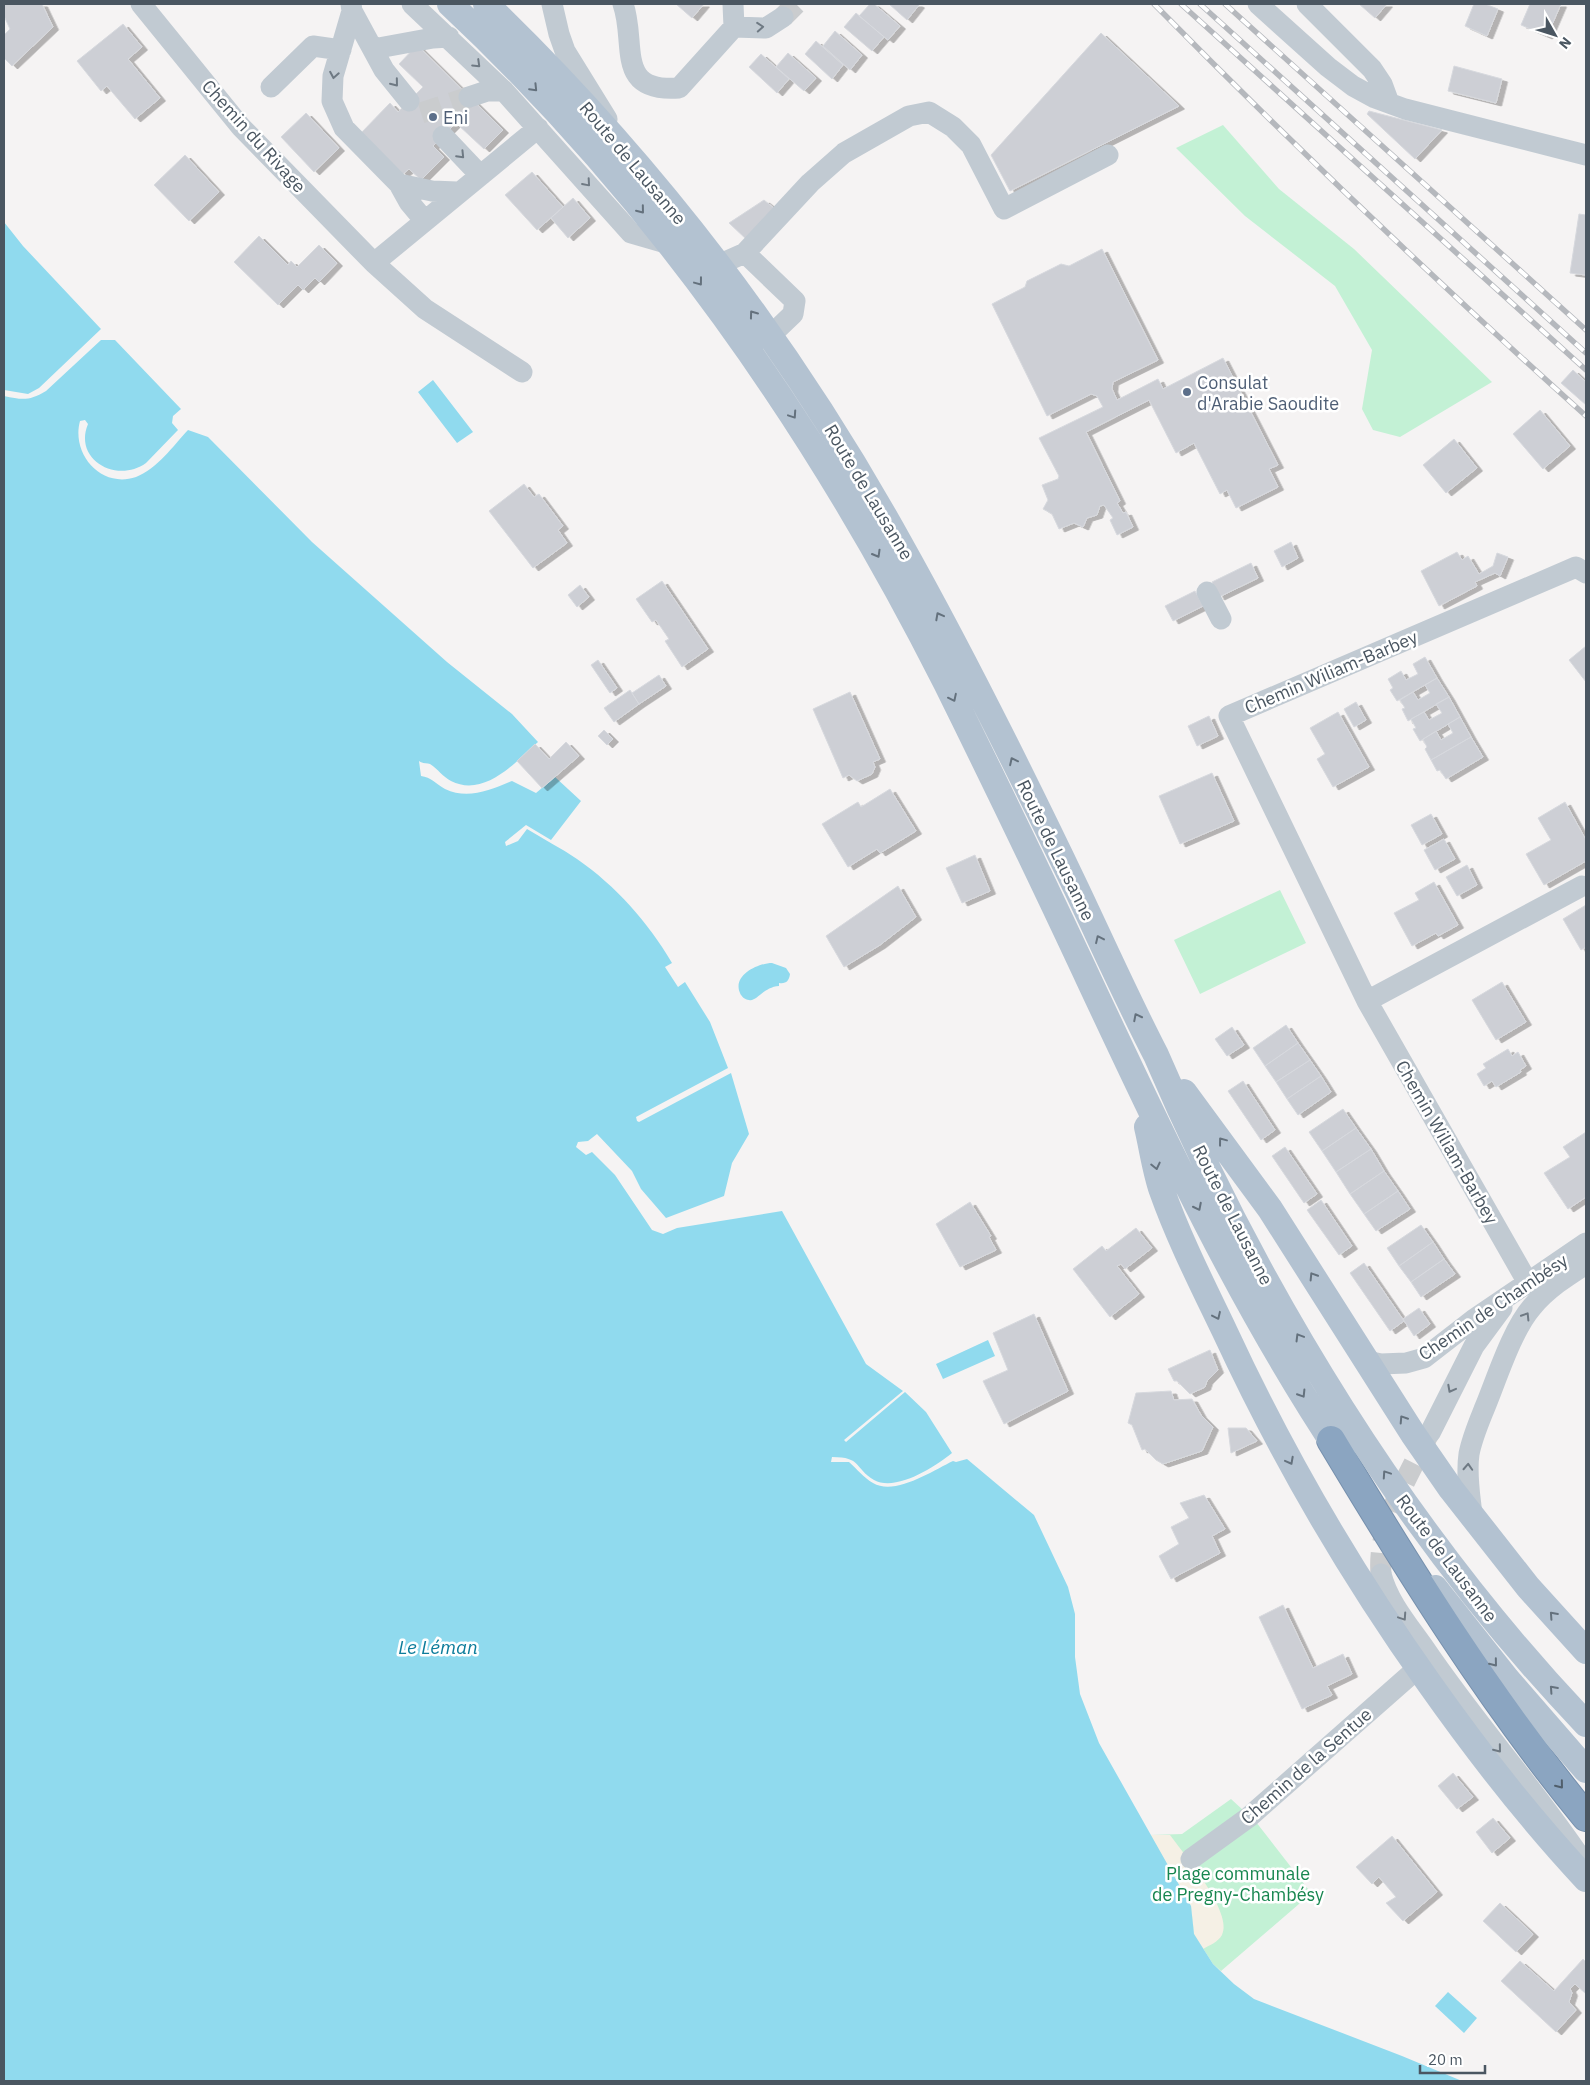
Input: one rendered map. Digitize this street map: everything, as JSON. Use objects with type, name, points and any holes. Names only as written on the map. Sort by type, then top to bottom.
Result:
[{"type":"highway","points":[[1331,1440],[1431,1602],[1503,1710],[1532,1750],[1586,1817]]},
{"type":"main road","name":"Route de Lausanne","points":[[450,4],[560,114],[669,244],[720,310],[801,428],[838,486],[895,586],[1008,809],[1138,1084],[1231,1271],[1294,1380],[1331,1440],[1406,1549],[1465,1627],[1586,1770]]},
{"type":"main road","name":"Route de Lausanne","points":[[486,4],[587,106],[632,159],[718,265],[818,406],[862,478],[977,687],[1156,1055],[1181,1112],[1283,1310],[1353,1425],[1420,1524],[1487,1613],[1586,1724]]},
{"type":"main road","points":[[1156,1055],[1239,1164],[1270,1209],[1427,1454],[1528,1586],[1586,1651]]},
{"type":"main road","points":[[1138,1084],[1161,1190],[1242,1369],[1322,1519],[1359,1580],[1452,1715],[1507,1787],[1586,1878]]},
{"type":"street","name":"Chemin du Rivage","points":[[141,4],[241,127],[374,263],[425,309],[522,372]]},
{"type":"street","name":"Route de Lausanne","points":[[412,4],[504,91],[631,233],[669,244]]},
{"type":"street","points":[[623,4],[627,13],[630,62],[634,72],[643,82],[661,89],[679,88],[734,27],[733,4]]},
{"type":"street","points":[[1258,4],[1328,67],[1353,86],[1389,103],[1404,109],[1586,155]]},
{"type":"street","points":[[1307,4],[1372,68],[1382,84],[1389,103]]},
{"type":"street","points":[[555,6],[559,34],[565,51],[632,159]]},
{"type":"street","points":[[351,8],[333,76],[332,101],[344,128],[399,184],[409,202],[424,220]]},
{"type":"street","points":[[351,8],[384,70],[409,101]]},
{"type":"street","points":[[734,27],[766,28],[783,17]]},
{"type":"street","points":[[373,49],[433,38],[449,37]]},
{"type":"street","points":[[271,87],[313,46],[341,50]]},
{"type":"street","points":[[469,97],[487,91],[504,91]]},
{"type":"street","points":[[718,265],[745,253],[810,183],[844,153],[909,116],[929,112],[953,127],[971,145],[1004,209],[1108,155]]},
{"type":"street","points":[[374,263],[479,174],[538,128]]},
{"type":"street","points":[[443,136],[479,174]]},
{"type":"street","points":[[399,184],[432,191],[458,192]]},
{"type":"street","points":[[745,253],[795,301],[793,314],[770,336]]},
{"type":"street","name":"Chemin Wiliam-Barbey","points":[[1522,1287],[1367,1001],[1229,716],[1576,567],[1586,572]]},
{"type":"street","points":[[1207,592],[1221,619]]},
{"type":"street","points":[[1367,1001],[1582,886]]},
{"type":"street","name":"Chemin de Chambésy","points":[[1367,1362],[1381,1364],[1406,1363],[1424,1358],[1461,1329],[1586,1243]]},
{"type":"street","points":[[1472,1515],[1468,1474],[1472,1442],[1517,1332],[1528,1312],[1539,1299],[1559,1282],[1586,1264]]},
{"type":"street","points":[[1430,1432],[1474,1346],[1522,1287]]},
{"type":"street","points":[[1381,1574],[1390,1598],[1442,1675],[1487,1736],[1556,1821],[1586,1867]]},
{"type":"street","name":"Chemin de la Sentue","points":[[1191,1859],[1249,1817],[1418,1668]]},
{"type":"green space","points":[[1223,125],[1279,189],[1354,249],[1492,382],[1400,437],[1373,430],[1362,409],[1372,350],[1335,286],[1245,216],[1176,148]]},
{"type":"green space","points":[[1280,890],[1306,943],[1200,994],[1174,940]]},
{"type":"green space","name":"Plage communale de Pregny-Chambésy","points":[[1231,1799],[1256,1822],[1308,1889],[1299,1904],[1221,1971],[1213,1964],[1194,1934],[1191,1906],[1150,1835],[1182,1834]]},
{"type":"sand","points":[[1150,1835],[1170,1835],[1205,1884],[1221,1913],[1224,1925],[1222,1935],[1203,1949],[1194,1934],[1191,1906]]},
{"type":"water","points":[[4,222],[23,246],[101,329],[39,388],[28,394],[4,390]]},
{"type":"water","name":"Le Léman","points":[[101,340],[115,340],[181,409],[173,416],[172,423],[178,430],[146,463],[135,469],[123,471],[100,465],[92,458],[87,448],[85,437],[88,424],[85,420],[80,421],[78,433],[80,445],[91,466],[111,478],[136,477],[158,463],[188,430],[208,437],[312,542],[447,662],[512,714],[538,742],[510,768],[487,781],[475,785],[463,785],[451,781],[430,764],[419,761],[421,776],[431,779],[445,789],[462,794],[471,794],[495,788],[512,781],[536,793],[555,777],[581,801],[551,840],[526,825],[505,842],[506,846],[518,841],[527,829],[577,859],[618,893],[642,919],[663,948],[672,963],[665,967],[678,987],[685,982],[710,1022],[728,1068],[636,1117],[637,1121],[639,1122],[731,1073],[749,1134],[732,1163],[724,1196],[666,1218],[641,1189],[632,1171],[597,1134],[588,1141],[578,1142],[576,1147],[586,1155],[592,1152],[615,1175],[652,1230],[663,1234],[677,1228],[782,1211],[866,1364],[903,1391],[844,1440],[846,1442],[905,1392],[926,1412],[952,1453],[926,1471],[893,1483],[883,1483],[874,1480],[857,1464],[848,1459],[832,1457],[831,1462],[849,1462],[873,1483],[882,1486],[892,1486],[913,1481],[953,1461],[967,1459],[1034,1515],[1068,1587],[1075,1614],[1075,1657],[1080,1694],[1099,1743],[1191,1906],[1194,1934],[1213,1964],[1234,1984],[1254,1999],[1462,2081],[4,2081],[4,396],[26,399],[46,391]]},
{"type":"water","points":[[433,380],[473,432],[457,443],[418,392]]},
{"type":"water","points":[[772,963],[786,968],[790,974],[788,980],[784,983],[779,983],[779,986],[769,989],[755,999],[748,1000],[743,998],[739,987],[743,976],[760,965]]},
{"type":"water","points":[[988,1340],[995,1356],[943,1379],[936,1364]]},
{"type":"water","points":[[1448,1992],[1477,2018],[1464,2033],[1435,2006]]},
{"type":"building","points":[[4,4],[42,4],[53,27],[12,66],[4,58],[4,35],[10,29],[4,16]]},
{"type":"building","points":[[676,4],[704,4],[692,18]]},
{"type":"building","points":[[870,4],[874,4],[900,26],[888,40],[859,16]]},
{"type":"building","points":[[889,4],[917,4],[919,5],[907,20]]},
{"type":"building","points":[[1359,4],[1387,4],[1375,18]]},
{"type":"building","points":[[1474,4],[1485,4],[1498,9],[1487,36],[1465,26]]},
{"type":"building","points":[[1530,4],[1561,4],[1547,36],[1521,25]]},
{"type":"building","points":[[856,13],[884,37],[872,51],[844,27]]},
{"type":"building","points":[[123,24],[142,47],[128,59],[160,98],[135,119],[107,86],[101,91],[77,61]]},
{"type":"building","points":[[835,31],[862,55],[850,70],[823,46]]},
{"type":"building","points":[[1101,33],[1179,106],[1010,191],[991,155]]},
{"type":"building","points":[[816,41],[843,65],[832,79],[805,54]]},
{"type":"building","name":"Eni","points":[[417,45],[503,130],[484,149],[456,123],[433,146],[444,157],[421,180],[409,169],[403,174],[361,133],[390,103],[398,112],[423,87],[399,64]]},
{"type":"building","points":[[788,53],[816,78],[804,91],[776,67]]},
{"type":"building","points":[[761,54],[789,79],[777,93],[749,67]]},
{"type":"building","points":[[1454,66],[1502,79],[1496,103],[1448,91]]},
{"type":"building","points":[[1369,111],[1442,130],[1415,159],[1367,114]]},
{"type":"building","points":[[306,113],[339,148],[314,172],[281,137]]},
{"type":"building","points":[[185,155],[219,192],[189,221],[154,185]]},
{"type":"building","points":[[532,172],[563,207],[537,230],[505,195]]},
{"type":"building","points":[[573,198],[590,218],[568,238],[551,218]]},
{"type":"building","points":[[764,200],[775,209],[747,240],[729,223]]},
{"type":"building","points":[[1579,214],[1586,215],[1586,275],[1570,273]]},
{"type":"building","points":[[259,236],[288,265],[291,261],[297,267],[319,245],[337,263],[319,282],[315,278],[303,290],[298,285],[278,305],[234,262]]},
{"type":"building","name":"Consulat d'Arabie Saoudite","points":[[1102,249],[1158,360],[1113,382],[1112,389],[1117,400],[1158,379],[1163,389],[1223,358],[1278,465],[1269,469],[1278,487],[1236,508],[1227,490],[1220,494],[1194,443],[1176,453],[1149,400],[1086,432],[1120,501],[1117,503],[1123,513],[1126,512],[1133,527],[1117,535],[1110,520],[1113,518],[1104,505],[1100,506],[1097,515],[1087,518],[1083,527],[1074,523],[1059,529],[1052,514],[1043,509],[1048,500],[1042,485],[1058,479],[1059,476],[1039,438],[1103,407],[1097,396],[1091,394],[1047,416],[992,304],[1025,287],[1027,281],[1061,264],[1069,266]]},
{"type":"building","points":[[1573,370],[1586,382],[1586,405],[1561,383]]},
{"type":"building","points":[[1540,410],[1570,446],[1543,469],[1513,434]]},
{"type":"building","points":[[1454,439],[1477,468],[1446,493],[1423,465]]},
{"type":"building","points":[[524,484],[534,497],[539,494],[563,526],[558,530],[567,543],[533,568],[489,511]]},
{"type":"building","points":[[1291,542],[1298,558],[1282,567],[1274,551]]},
{"type":"building","points":[[1457,552],[1462,560],[1468,556],[1479,574],[1493,566],[1497,553],[1508,557],[1500,576],[1495,573],[1475,582],[1477,586],[1439,606],[1421,571]]},
{"type":"building","points":[[1251,563],[1258,578],[1219,597],[1212,582]]},
{"type":"building","points":[[662,581],[708,649],[682,667],[665,641],[669,639],[656,620],[652,622],[636,599]]},
{"type":"building","points":[[580,585],[589,597],[577,607],[568,595]]},
{"type":"building","points":[[1195,591],[1203,606],[1173,621],[1165,606]]},
{"type":"building","points":[[1586,646],[1586,682],[1569,660]]},
{"type":"building","points":[[1425,657],[1437,678],[1397,701],[1390,690],[1393,688],[1388,679],[1401,671],[1406,680],[1418,674],[1413,664]]},
{"type":"building","points":[[598,660],[617,688],[610,693],[591,665]]},
{"type":"building","points":[[659,675],[666,686],[639,704],[632,693]]},
{"type":"building","points":[[1437,678],[1449,697],[1408,721],[1402,709],[1405,708],[1400,700],[1413,692],[1418,700],[1430,693],[1425,685]]},
{"type":"building","points":[[630,690],[639,704],[614,722],[604,708]]},
{"type":"building","points":[[850,692],[880,759],[873,762],[875,767],[872,774],[857,781],[849,775],[843,778],[813,709]]},
{"type":"building","points":[[1449,697],[1460,717],[1420,741],[1413,729],[1416,728],[1411,719],[1424,712],[1429,720],[1442,713],[1436,704]]},
{"type":"building","points":[[1356,702],[1366,720],[1354,727],[1344,709]]},
{"type":"building","points":[[1338,712],[1369,767],[1333,787],[1317,759],[1325,754],[1310,728]]},
{"type":"building","points":[[1209,716],[1218,736],[1197,746],[1188,726]]},
{"type":"building","points":[[1460,717],[1471,737],[1431,760],[1425,749],[1427,747],[1423,739],[1436,731],[1441,740],[1453,733],[1448,724]]},
{"type":"building","points":[[604,730],[613,739],[607,745],[598,736]]},
{"type":"building","points":[[1471,737],[1483,757],[1446,779],[1440,770],[1437,771],[1431,760]]},
{"type":"building","points":[[566,742],[579,756],[542,788],[517,761],[535,744],[549,759]]},
{"type":"building","points":[[1212,773],[1234,821],[1180,844],[1159,796]]},
{"type":"building","points":[[890,789],[916,831],[880,853],[877,849],[848,867],[822,824],[858,802],[861,807]]},
{"type":"building","points":[[1565,802],[1586,840],[1586,861],[1544,885],[1526,854],[1551,840],[1538,818]]},
{"type":"building","points":[[1431,814],[1442,834],[1422,845],[1411,825]]},
{"type":"building","points":[[1444,839],[1455,859],[1435,870],[1424,850]]},
{"type":"building","points":[[975,855],[990,891],[962,903],[946,868]]},
{"type":"building","points":[[1467,865],[1477,885],[1457,896],[1446,877]]},
{"type":"building","points":[[1434,882],[1458,925],[1438,936],[1436,933],[1412,946],[1394,913],[1419,900],[1415,893]]},
{"type":"building","points":[[898,886],[916,917],[880,945],[844,967],[826,936]]},
{"type":"building","points":[[1586,905],[1586,947],[1581,950],[1563,919]]},
{"type":"building","points":[[1502,982],[1526,1022],[1496,1040],[1472,1000]]},
{"type":"building","points":[[1286,1025],[1298,1043],[1265,1066],[1253,1048]]},
{"type":"building","points":[[1232,1027],[1244,1045],[1227,1056],[1215,1039]]},
{"type":"building","points":[[1298,1043],[1310,1060],[1276,1082],[1265,1066]]},
{"type":"building","points":[[1508,1049],[1512,1056],[1518,1052],[1526,1066],[1520,1070],[1521,1072],[1496,1087],[1492,1081],[1484,1086],[1477,1074],[1486,1068],[1483,1064]]},
{"type":"building","points":[[1310,1060],[1321,1076],[1287,1099],[1276,1082]]},
{"type":"building","points":[[1321,1076],[1331,1092],[1298,1115],[1287,1099]]},
{"type":"building","points":[[1243,1081],[1275,1130],[1261,1140],[1228,1091]]},
{"type":"building","points":[[1343,1109],[1356,1128],[1322,1151],[1309,1132]]},
{"type":"building","points":[[1356,1128],[1371,1149],[1336,1172],[1322,1151]]},
{"type":"building","points":[[1586,1132],[1586,1197],[1568,1209],[1544,1173],[1570,1157],[1563,1147]]},
{"type":"building","points":[[1285,1147],[1317,1194],[1304,1203],[1272,1156]]},
{"type":"building","points":[[1371,1149],[1384,1171],[1350,1194],[1336,1172]]},
{"type":"building","points":[[1384,1171],[1398,1191],[1364,1214],[1350,1194]]},
{"type":"building","points":[[1398,1191],[1410,1209],[1376,1231],[1364,1214]]},
{"type":"building","points":[[1321,1200],[1352,1246],[1339,1255],[1307,1210]]},
{"type":"building","points":[[970,1202],[991,1236],[989,1237],[996,1250],[960,1267],[936,1224]]},
{"type":"building","points":[[1421,1225],[1433,1242],[1399,1266],[1387,1248]]},
{"type":"building","points":[[1136,1228],[1152,1248],[1125,1269],[1121,1264],[1117,1266],[1139,1294],[1110,1317],[1073,1269],[1102,1246],[1106,1251]]},
{"type":"building","points":[[1433,1242],[1444,1259],[1411,1282],[1399,1266]]},
{"type":"building","points":[[1444,1259],[1455,1274],[1421,1297],[1411,1282]]},
{"type":"building","points":[[1364,1263],[1404,1321],[1390,1331],[1350,1273]]},
{"type":"building","points":[[1419,1308],[1430,1324],[1414,1336],[1403,1319]]},
{"type":"building","points":[[1034,1314],[1068,1391],[1004,1424],[983,1381],[1008,1370],[993,1333]]},
{"type":"building","points":[[1210,1350],[1218,1370],[1207,1381],[1205,1387],[1190,1394],[1177,1381],[1174,1381],[1168,1369]]},
{"type":"building","points":[[1171,1391],[1174,1400],[1192,1399],[1201,1415],[1213,1427],[1202,1451],[1163,1464],[1145,1449],[1142,1450],[1132,1425],[1128,1423],[1136,1393]]},
{"type":"building","points":[[1228,1428],[1246,1428],[1257,1441],[1231,1453]]},
{"type":"building","points":[[1204,1495],[1225,1529],[1212,1536],[1220,1553],[1171,1579],[1159,1556],[1179,1544],[1171,1527],[1189,1518],[1180,1503]]},
{"type":"building","points":[[1283,1605],[1313,1668],[1343,1654],[1352,1674],[1327,1686],[1332,1695],[1302,1709],[1259,1617]]},
{"type":"building","points":[[1453,1773],[1473,1797],[1457,1809],[1438,1786]]},
{"type":"building","points":[[1493,1818],[1510,1838],[1492,1853],[1476,1832]]},
{"type":"building","points":[[1392,1836],[1437,1892],[1403,1921],[1386,1903],[1396,1897],[1379,1877],[1372,1884],[1356,1867]]},
{"type":"building","points":[[1500,1903],[1533,1934],[1516,1952],[1483,1921]]},
{"type":"building","points":[[1583,1959],[1586,1962],[1586,1994],[1575,1984],[1570,1989],[1572,1993],[1569,2002],[1576,2010],[1556,2032],[1501,1981],[1520,1961],[1554,1991]]},
{"type":"tunnel","points":[[783,17],[796,4]]},
{"type":"tunnel","points":[[421,113],[469,97]]},
{"type":"tunnel","points":[[1381,1574],[1381,1555],[1389,1519],[1395,1502],[1428,1435]]},
{"type":"railway","points":[[1154,4],[1367,213],[1586,416]]},
{"type":"railway","points":[[1181,4],[1586,370]]},
{"type":"railway","points":[[1200,4],[1586,353]]},
{"type":"railway","points":[[1225,4],[1586,330]]},
{"type":"place","name":"Eni","points":[[433,117]]},
{"type":"place","name":"Consulat d'Arabie Saoudite","points":[[1187,392]]}]
